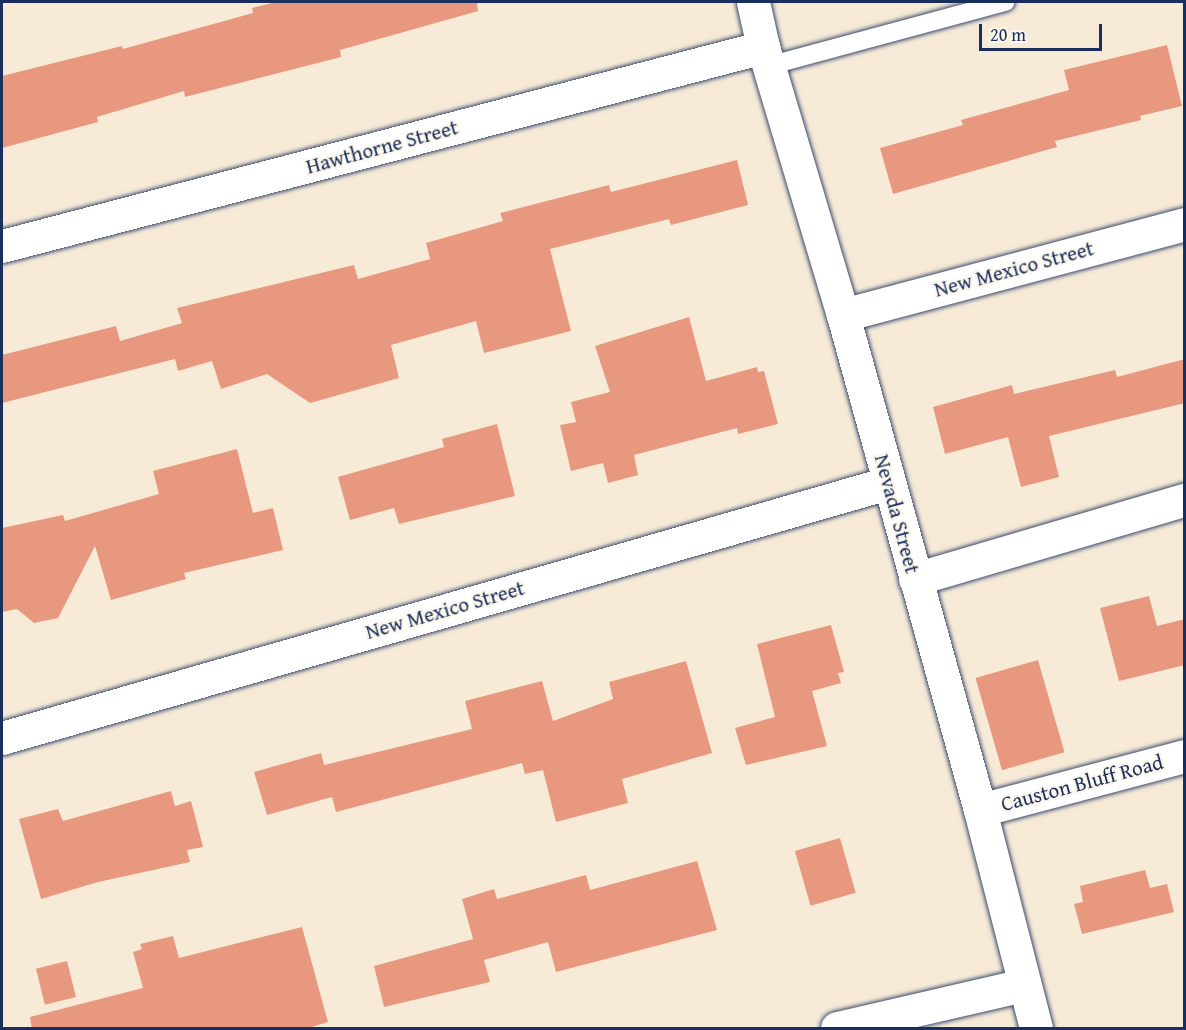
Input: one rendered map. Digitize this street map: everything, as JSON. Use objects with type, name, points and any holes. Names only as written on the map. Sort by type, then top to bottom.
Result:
[{"type":"street","name":"Nevada Street","points":[[753,2],[766,56],[843,315],[980,810],[1036,1029]]},
{"type":"street","name":"Hawthorne Street","points":[[2,246],[766,56]]},
{"type":"street","name":"New Mexico Street","points":[[843,315],[1185,224]]},
{"type":"street","name":"New Mexico Street","points":[[2,738],[888,483]]},
{"type":"street","points":[[915,579],[1185,500]]},
{"type":"street","name":"Causton Bluff Road","points":[[980,810],[1185,756]]},
{"type":"street","points":[[837,1029],[1023,985]]},
{"type":"lane","points":[[766,56],[1006,2]]},
{"type":"building","points":[[276,2],[477,2],[478,11],[340,50],[341,57],[185,97],[184,91],[97,117],[98,122],[2,148],[2,76],[122,46],[123,49],[253,13],[252,8]]},
{"type":"building","points":[[1167,45],[1182,106],[1140,116],[1141,120],[1055,141],[1057,147],[893,194],[880,148],[963,125],[961,120],[1069,90],[1064,70]]},
{"type":"building","points":[[737,160],[748,205],[671,225],[669,219],[550,249],[571,331],[484,353],[476,321],[391,345],[399,378],[310,403],[267,374],[221,389],[212,361],[178,371],[175,359],[2,403],[2,355],[116,326],[120,341],[182,323],[177,308],[354,265],[358,279],[430,259],[426,243],[503,221],[500,213],[609,185],[611,192]]},
{"type":"building","points":[[689,317],[706,381],[757,367],[758,372],[764,371],[778,424],[738,434],[737,428],[634,455],[638,475],[608,483],[603,463],[571,471],[560,425],[576,422],[571,402],[610,392],[595,346]]},
{"type":"building","points":[[1185,359],[1185,403],[1049,436],[1059,477],[1021,487],[1008,437],[945,454],[933,407],[1012,385],[1014,394],[1115,370],[1117,377]]},
{"type":"building","points":[[497,424],[515,496],[399,524],[394,508],[350,520],[338,477],[444,447],[442,439]]},
{"type":"building","points":[[237,449],[253,513],[273,508],[283,550],[184,573],[186,579],[111,600],[95,546],[58,618],[34,623],[17,609],[2,612],[2,528],[63,515],[65,521],[159,494],[153,471]]},
{"type":"building","points":[[1149,596],[1157,626],[1185,619],[1185,665],[1119,681],[1100,608]]},
{"type":"building","points":[[831,625],[844,672],[838,673],[841,683],[812,691],[827,746],[746,765],[735,728],[775,717],[757,644]]},
{"type":"building","points":[[1038,660],[1064,752],[1002,770],[976,678]]},
{"type":"building","points":[[686,661],[712,753],[622,779],[628,803],[556,822],[543,770],[525,774],[522,763],[336,812],[332,797],[267,815],[254,772],[321,753],[324,765],[472,729],[465,701],[542,681],[553,721],[613,699],[609,682]]},
{"type":"building","points":[[171,791],[175,806],[191,801],[203,847],[187,850],[190,862],[98,882],[41,899],[19,819],[58,809],[63,821]]},
{"type":"building","points":[[840,838],[856,893],[811,906],[795,851]]},
{"type":"building","points":[[697,861],[717,930],[556,972],[548,942],[484,960],[490,982],[384,1007],[374,966],[473,939],[462,899],[494,889],[497,899],[586,875],[590,890]]},
{"type":"building","points":[[1145,870],[1150,888],[1167,884],[1174,912],[1082,934],[1074,904],[1083,902],[1080,886]]},
{"type":"building","points":[[302,927],[328,1022],[305,1029],[32,1029],[30,1017],[143,988],[133,952],[142,949],[140,944],[173,936],[179,958]]},
{"type":"building","points":[[67,961],[76,997],[45,1005],[36,969]]}]
